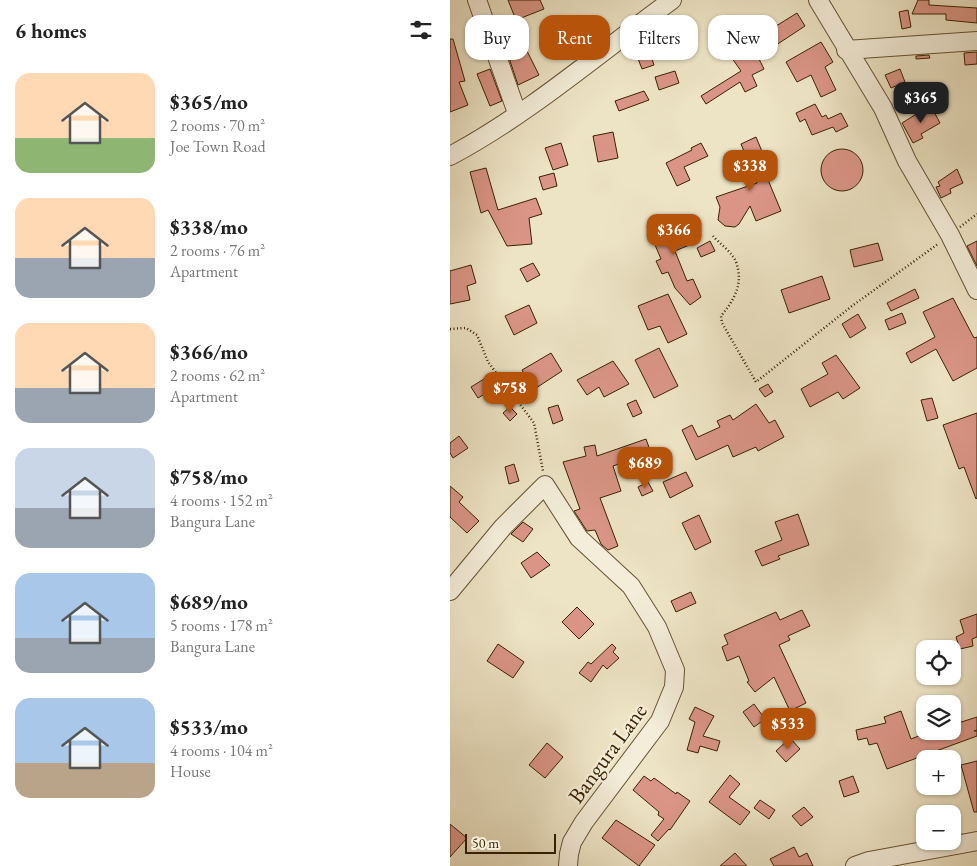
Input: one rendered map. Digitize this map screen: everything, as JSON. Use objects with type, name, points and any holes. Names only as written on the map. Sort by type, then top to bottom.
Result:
[{"type":"street","points":[[477,0],[517,113]]},
{"type":"street","points":[[450,156],[477,142],[672,0]]},
{"type":"street","points":[[818,0],[882,108],[907,161],[950,235],[977,290]]},
{"type":"street","points":[[846,50],[977,41]]},
{"type":"street","points":[[450,591],[503,527],[545,485]]},
{"type":"street","name":"Bangura Lane","points":[[545,485],[579,538],[632,586],[656,627],[674,670],[674,688],[660,721],[584,822],[572,842],[568,854],[568,866]]},
{"type":"street","points":[[855,866],[868,860],[977,841]]},
{"type":"path","points":[[713,236],[736,261],[738,280],[736,298],[722,316],[722,323],[756,382],[852,306],[977,214]]},
{"type":"path","points":[[450,329],[466,328],[477,336],[488,362],[534,423],[545,485]]},
{"type":"building","points":[[508,0],[540,0],[544,9],[529,15],[514,15]]},
{"type":"building","points":[[918,0],[929,0],[929,5],[977,8],[977,23],[946,20],[946,14],[912,14]]},
{"type":"building","points":[[908,10],[911,27],[902,29],[899,12]]},
{"type":"building","points":[[797,13],[805,26],[778,44],[778,25]]},
{"type":"building","points":[[450,39],[453,39],[465,81],[459,82],[468,105],[450,112]]},
{"type":"building","points":[[821,42],[833,62],[825,67],[836,90],[821,97],[811,75],[797,82],[786,62]]},
{"type":"building","points":[[977,52],[977,64],[965,65],[964,53]]},
{"type":"building","points":[[529,55],[539,75],[518,85],[510,60],[529,60]]},
{"type":"building","points":[[929,55],[930,58],[916,59],[916,56]]},
{"type":"building","points":[[639,60],[652,60],[654,65],[642,69]]},
{"type":"building","points":[[733,60],[760,60],[764,69],[752,75],[757,86],[745,92],[740,82],[706,104],[701,96],[741,71]]},
{"type":"building","points":[[490,69],[502,101],[490,106],[477,74]]},
{"type":"building","points":[[900,69],[905,82],[891,88],[885,75]]},
{"type":"building","points":[[675,71],[679,83],[659,90],[655,77]]},
{"type":"building","points":[[644,91],[649,100],[619,111],[615,101]]},
{"type":"building","points":[[815,104],[822,117],[826,115],[828,119],[841,113],[848,126],[836,132],[833,127],[812,135],[805,119],[800,122],[796,113]]},
{"type":"building","points":[[931,106],[940,123],[921,134],[923,138],[913,143],[902,123],[918,113],[919,116],[919,113]]},
{"type":"building","points":[[613,132],[618,158],[598,162],[593,136]]},
{"type":"building","points":[[756,137],[766,161],[761,163],[781,211],[756,221],[750,206],[739,224],[735,227],[725,226],[718,220],[720,207],[716,197],[757,183],[741,144]]},
{"type":"building","points":[[561,143],[568,165],[553,170],[545,148]]},
{"type":"building","points":[[701,143],[708,156],[684,167],[690,180],[677,186],[666,163],[692,150],[691,148]]},
{"type":"building","points":[[846,149],[854,152],[860,158],[863,170],[860,182],[854,188],[838,191],[830,188],[824,182],[821,166],[824,158],[830,152]]},
{"type":"building","points":[[486,168],[498,210],[536,198],[542,214],[529,218],[532,244],[507,246],[488,210],[481,213],[470,172]]},
{"type":"building","points":[[957,169],[963,183],[950,189],[951,193],[941,198],[936,187],[940,186],[938,182]]},
{"type":"building","points":[[554,173],[557,186],[543,190],[539,177]]},
{"type":"building","points":[[669,217],[672,224],[679,221],[685,236],[690,234],[694,243],[675,251],[687,281],[693,279],[701,297],[690,305],[675,288],[668,272],[662,274],[656,261],[661,259],[647,226]]},
{"type":"building","points":[[710,241],[715,251],[701,257],[697,248]]},
{"type":"building","points":[[977,241],[977,266],[967,246]]},
{"type":"building","points":[[878,243],[883,260],[854,267],[850,250]]},
{"type":"building","points":[[533,263],[540,275],[527,282],[520,269]]},
{"type":"building","points":[[471,265],[476,283],[467,286],[470,300],[450,304],[450,271]]},
{"type":"building","points":[[822,276],[830,299],[789,313],[781,290]]},
{"type":"building","points":[[915,289],[919,298],[891,311],[887,303]]},
{"type":"building","points":[[668,294],[687,334],[668,343],[660,326],[648,330],[638,306]]},
{"type":"building","points":[[953,298],[974,338],[977,337],[977,368],[953,381],[936,349],[911,363],[906,353],[935,337],[923,312]]},
{"type":"building","points":[[529,305],[537,323],[514,335],[505,316]]},
{"type":"building","points":[[902,313],[906,323],[889,330],[885,320]]},
{"type":"building","points":[[858,314],[866,328],[850,338],[842,324]]},
{"type":"building","points":[[659,348],[678,386],[654,398],[635,360]]},
{"type":"building","points":[[551,353],[562,371],[533,390],[522,370]]},
{"type":"building","points":[[836,355],[860,388],[843,399],[838,392],[810,407],[801,389],[828,374],[822,363]]},
{"type":"building","points":[[613,361],[629,384],[604,397],[599,387],[587,395],[577,380]]},
{"type":"building","points":[[484,379],[491,390],[478,398],[471,387]]},
{"type":"building","points":[[768,384],[773,392],[765,397],[759,389]]},
{"type":"building","points":[[932,398],[938,418],[927,421],[921,400]]},
{"type":"building","points":[[636,400],[642,413],[633,417],[627,404]]},
{"type":"building","points":[[756,404],[769,423],[775,420],[784,437],[758,451],[756,447],[733,457],[728,445],[696,460],[682,430],[692,425],[698,437],[720,427],[717,421],[730,415],[733,420]]},
{"type":"building","points":[[558,405],[563,420],[553,424],[548,408]]},
{"type":"building","points":[[510,407],[517,414],[510,421],[503,413]]},
{"type":"building","points":[[977,413],[976,499],[964,467],[959,469],[943,425]]},
{"type":"building","points":[[459,436],[468,448],[453,458],[450,453],[450,443]]},
{"type":"building","points":[[646,439],[651,453],[613,466],[621,491],[600,498],[618,546],[608,550],[601,544],[595,530],[587,531],[574,511],[580,509],[563,462],[586,456],[584,447],[595,445],[597,456]]},
{"type":"building","points":[[514,464],[519,481],[509,484],[505,467]]},
{"type":"building","points":[[686,472],[693,486],[670,498],[663,482]]},
{"type":"building","points":[[648,482],[653,491],[642,496],[638,487]]},
{"type":"building","points":[[450,486],[463,497],[459,502],[479,521],[467,533],[450,517]]},
{"type":"building","points":[[798,514],[809,545],[778,556],[780,559],[762,566],[755,551],[782,540],[775,522]]},
{"type":"building","points":[[699,515],[711,542],[695,550],[682,523]]},
{"type":"building","points":[[523,522],[533,529],[523,542],[511,534]]},
{"type":"building","points":[[537,552],[550,565],[531,578],[521,563]]},
{"type":"building","points":[[691,592],[696,603],[676,612],[671,601]]},
{"type":"building","points":[[577,607],[594,624],[579,639],[562,622]]},
{"type":"building","points":[[802,610],[810,626],[788,636],[790,640],[779,645],[806,703],[790,711],[774,677],[755,692],[747,682],[749,681],[739,656],[727,661],[722,647],[728,644],[724,635],[776,612],[780,620]]},
{"type":"building","points":[[977,614],[977,637],[972,639],[973,646],[961,649],[961,640],[957,640],[956,637],[964,633],[960,620]]},
{"type":"building","points":[[498,644],[524,662],[513,678],[487,661]]},
{"type":"building","points":[[612,644],[616,648],[613,652],[619,658],[607,669],[603,665],[591,682],[579,673],[588,662],[591,664]]},
{"type":"building","points":[[754,704],[765,719],[754,727],[743,712]]},
{"type":"building","points":[[695,707],[714,716],[703,736],[720,741],[717,751],[700,746],[698,753],[687,750],[695,722],[689,719]]},
{"type":"building","points":[[901,711],[911,739],[916,737],[916,740],[961,740],[961,722],[977,717],[977,730],[974,731],[977,731],[977,736],[939,750],[916,750],[916,758],[887,769],[877,743],[869,745],[867,738],[858,740],[856,730],[886,723],[884,717]]},
{"type":"building","points":[[790,738],[800,749],[786,762],[776,751]]},
{"type":"building","points":[[547,743],[563,757],[545,778],[529,765]]},
{"type":"building","points":[[977,761],[977,812],[974,812],[961,765]]},
{"type":"building","points":[[730,775],[740,784],[729,797],[750,812],[740,825],[709,802]]},
{"type":"building","points":[[644,776],[651,781],[654,778],[676,794],[677,792],[690,801],[670,830],[658,841],[651,835],[664,819],[658,815],[659,812],[633,790]]},
{"type":"building","points":[[853,776],[859,792],[844,797],[839,781]]},
{"type":"building","points":[[760,800],[775,810],[769,819],[754,808]]},
{"type":"building","points":[[804,807],[813,817],[801,826],[792,816]]},
{"type":"building","points":[[616,820],[655,845],[639,866],[602,838]]},
{"type":"building","points":[[450,824],[467,838],[450,857]]},
{"type":"building","points":[[794,847],[799,857],[807,853],[813,866],[774,866],[770,859]]},
{"type":"building","points":[[735,853],[747,866],[720,866]]}]
